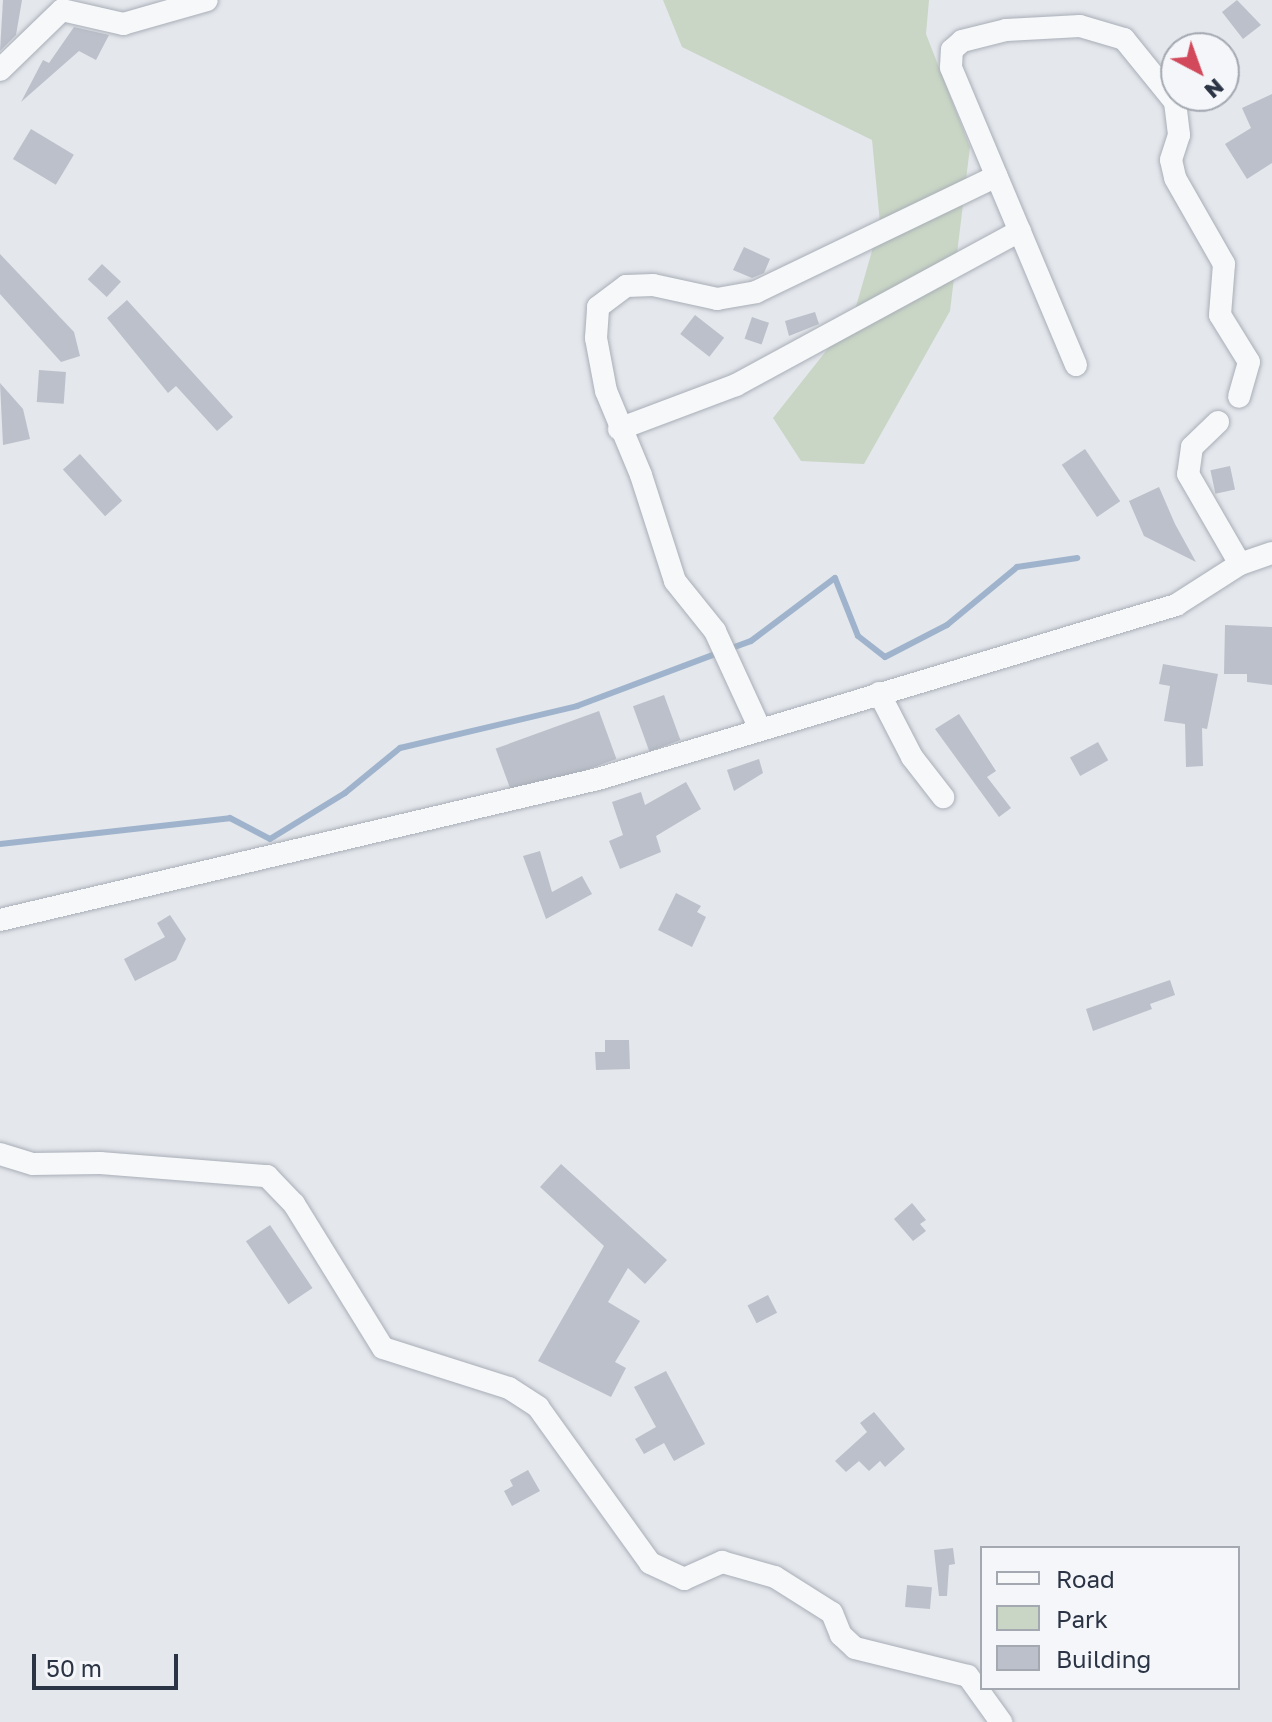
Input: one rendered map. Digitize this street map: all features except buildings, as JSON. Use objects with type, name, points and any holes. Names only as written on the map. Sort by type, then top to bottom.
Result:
[{"type":"street","points":[[0,70],[62,10],[123,24],[207,0]]},
{"type":"street","points":[[1076,365],[951,67],[952,50],[962,41],[1006,30],[1080,26],[1124,39],[1175,102],[1179,135],[1171,160],[1175,178],[1224,264],[1220,315],[1249,362],[1239,397]]},
{"type":"street","points":[[760,729],[715,631],[675,581],[641,475],[619,429],[596,338],[598,307],[626,286],[653,285],[717,299],[756,292],[997,176]]},
{"type":"street","points":[[619,429],[736,385],[1020,231]]},
{"type":"street","points":[[1218,422],[1192,447],[1188,474],[1240,564]]},
{"type":"street","points":[[0,920],[209,867],[516,801],[1176,605],[1240,564],[1272,553]]},
{"type":"street","points":[[879,693],[912,757],[943,797]]},
{"type":"street","points":[[0,1154],[33,1164],[100,1163],[267,1176],[294,1204],[380,1344],[509,1388],[538,1407],[650,1563],[684,1579],[722,1562],[775,1577],[832,1613],[841,1635],[855,1648],[968,1676],[1001,1722]]},
{"type":"green space","points":[[663,0],[929,0],[926,34],[970,147],[950,311],[864,464],[801,461],[773,418],[853,317],[880,223],[872,140],[682,47]]},
{"type":"waterway","points":[[729,649],[751,641],[835,578],[858,636],[885,657],[947,625],[1017,567],[1077,558]]},
{"type":"waterway","points":[[0,844],[230,818],[270,839],[345,793],[400,748],[577,706],[718,653]]}]
